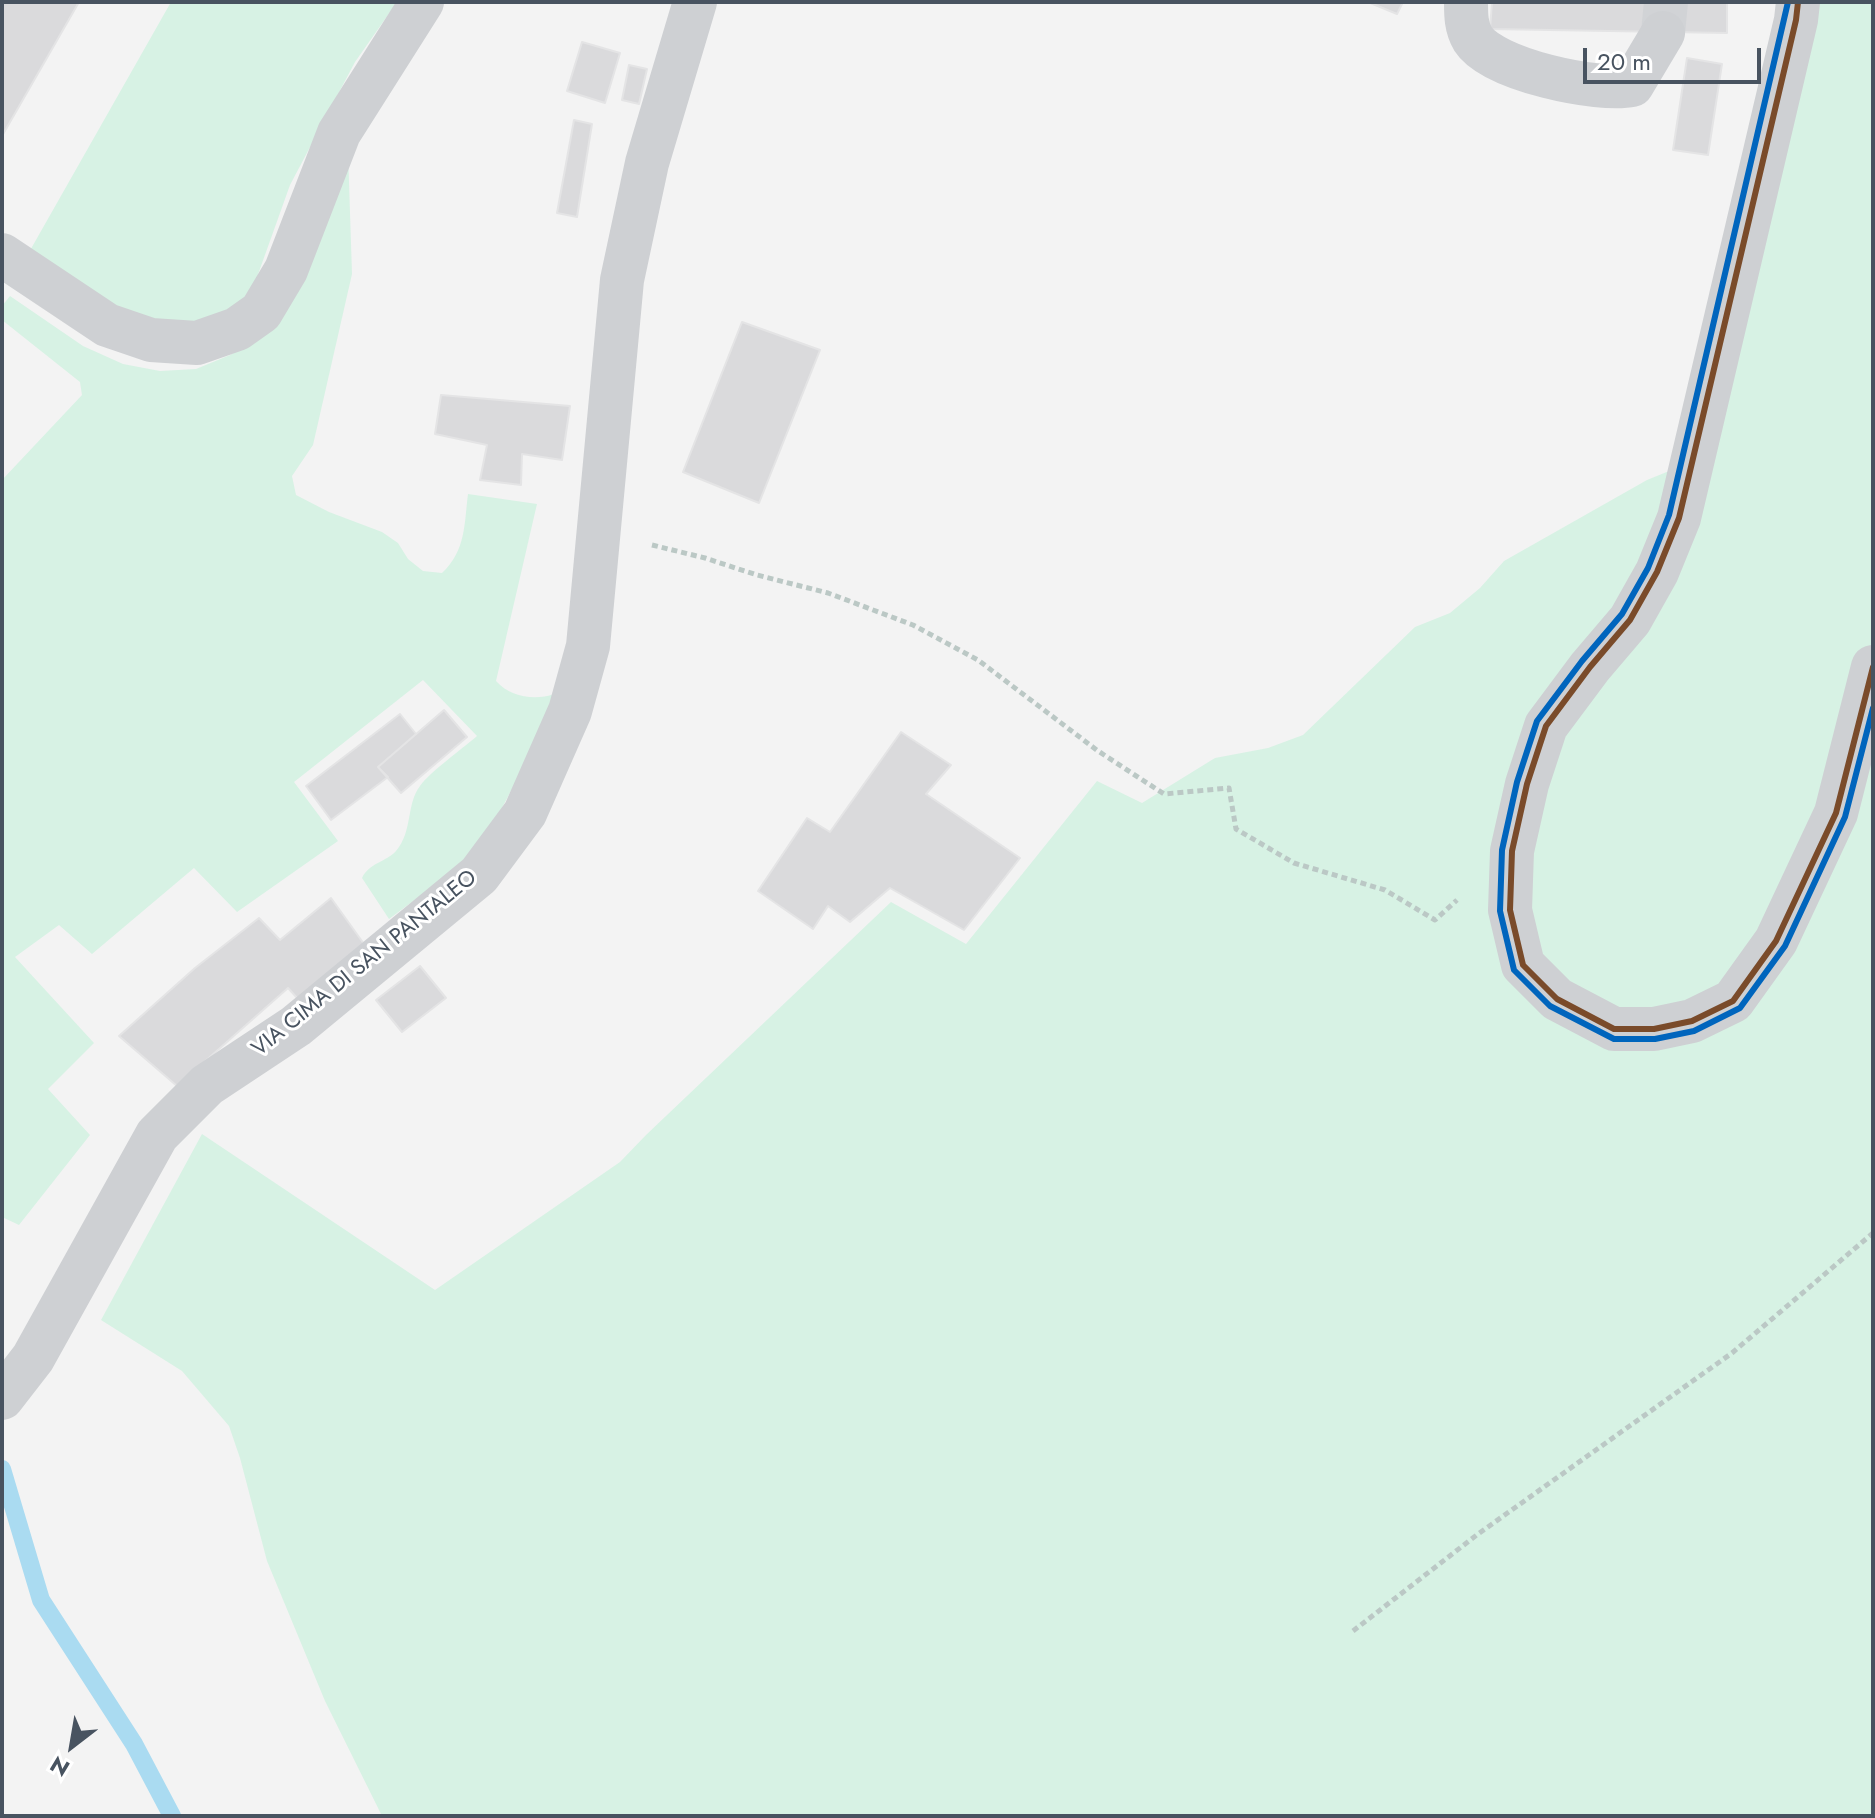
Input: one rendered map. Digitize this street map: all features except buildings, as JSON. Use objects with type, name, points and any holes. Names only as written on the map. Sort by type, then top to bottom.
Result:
[{"type":"street","points":[[2,255],[107,325],[151,340],[197,343],[237,329],[261,312],[286,270],[339,133],[422,2]]},
{"type":"street","name":"VIA CIMA DI SAN PANTALEO","points":[[2,1398],[33,1358],[157,1135],[207,1085],[296,1026],[479,875],[525,813],[570,711],[588,646],[622,280],[647,163],[695,2]]},
{"type":"street","points":[[1466,2],[1467,25],[1474,41],[1511,65],[1555,78],[1619,88],[1632,85],[1663,33]]},
{"type":"street","points":[[1798,2],[1793,35],[1679,518],[1657,572],[1630,620],[1546,726],[1527,784],[1512,851],[1510,910],[1523,965],[1557,999],[1614,1029],[1654,1029],[1692,1021],[1733,1001],[1776,941],[1836,813],[1873,667]]},
{"type":"path","points":[[599,538],[657,546],[705,558],[828,593],[913,625],[978,660],[1098,751],[1164,794],[1229,788],[1236,829],[1294,863],[1385,890],[1435,920],[1512,851]]},
{"type":"path","points":[[1353,1631],[1478,1534],[1732,1353],[1873,1233]]},
{"type":"green space","points":[[171,2],[397,2],[355,62],[290,185],[251,294],[207,328],[151,331],[28,254]]},
{"type":"green space","points":[[1818,2],[1873,2],[1873,1816],[382,1816],[325,1701],[267,1561],[229,1426],[182,1371],[101,1320],[202,1134],[435,1290],[620,1162],[891,902],[966,944],[1097,781],[1142,803],[1215,758],[1268,748],[1303,735],[1415,627],[1450,613],[1480,588],[1504,561],[1647,480],[1711,454]]},
{"type":"green space","points":[[348,151],[352,274],[313,445],[292,476],[296,495],[329,512],[382,532],[398,543],[408,559],[423,571],[442,573],[460,546],[468,494],[537,504],[496,681],[508,691],[523,696],[554,694],[521,772],[478,853],[389,919],[362,878],[369,869],[396,851],[405,835],[420,786],[477,736],[423,680],[294,782],[338,841],[237,912],[194,868],[92,954],[59,925],[15,957],[94,1043],[48,1089],[90,1135],[19,1225],[2,1217],[2,480],[82,395],[80,382],[2,320],[2,306],[10,296],[83,346],[123,364],[160,371],[196,369],[230,355],[262,336]]},
{"type":"waterway","points":[[2,1469],[41,1600],[134,1744],[172,1816]]},
{"type":"tunnel","points":[[1663,33],[1666,2]]},
{"type":"transit line","points":[[1788,2],[1669,515],[1648,568],[1622,614],[1537,721],[1517,782],[1502,850],[1500,911],[1514,970],[1550,1006],[1614,1039],[1655,1039],[1694,1031],[1740,1008],[1785,946],[1845,817],[1873,708]]},
{"type":"transit line","points":[[1798,2],[1679,518],[1657,572],[1630,620],[1546,726],[1527,784],[1512,851],[1510,910],[1523,965],[1557,999],[1614,1029],[1654,1029],[1692,1021],[1733,1001],[1776,941],[1836,813],[1873,667]]}]
